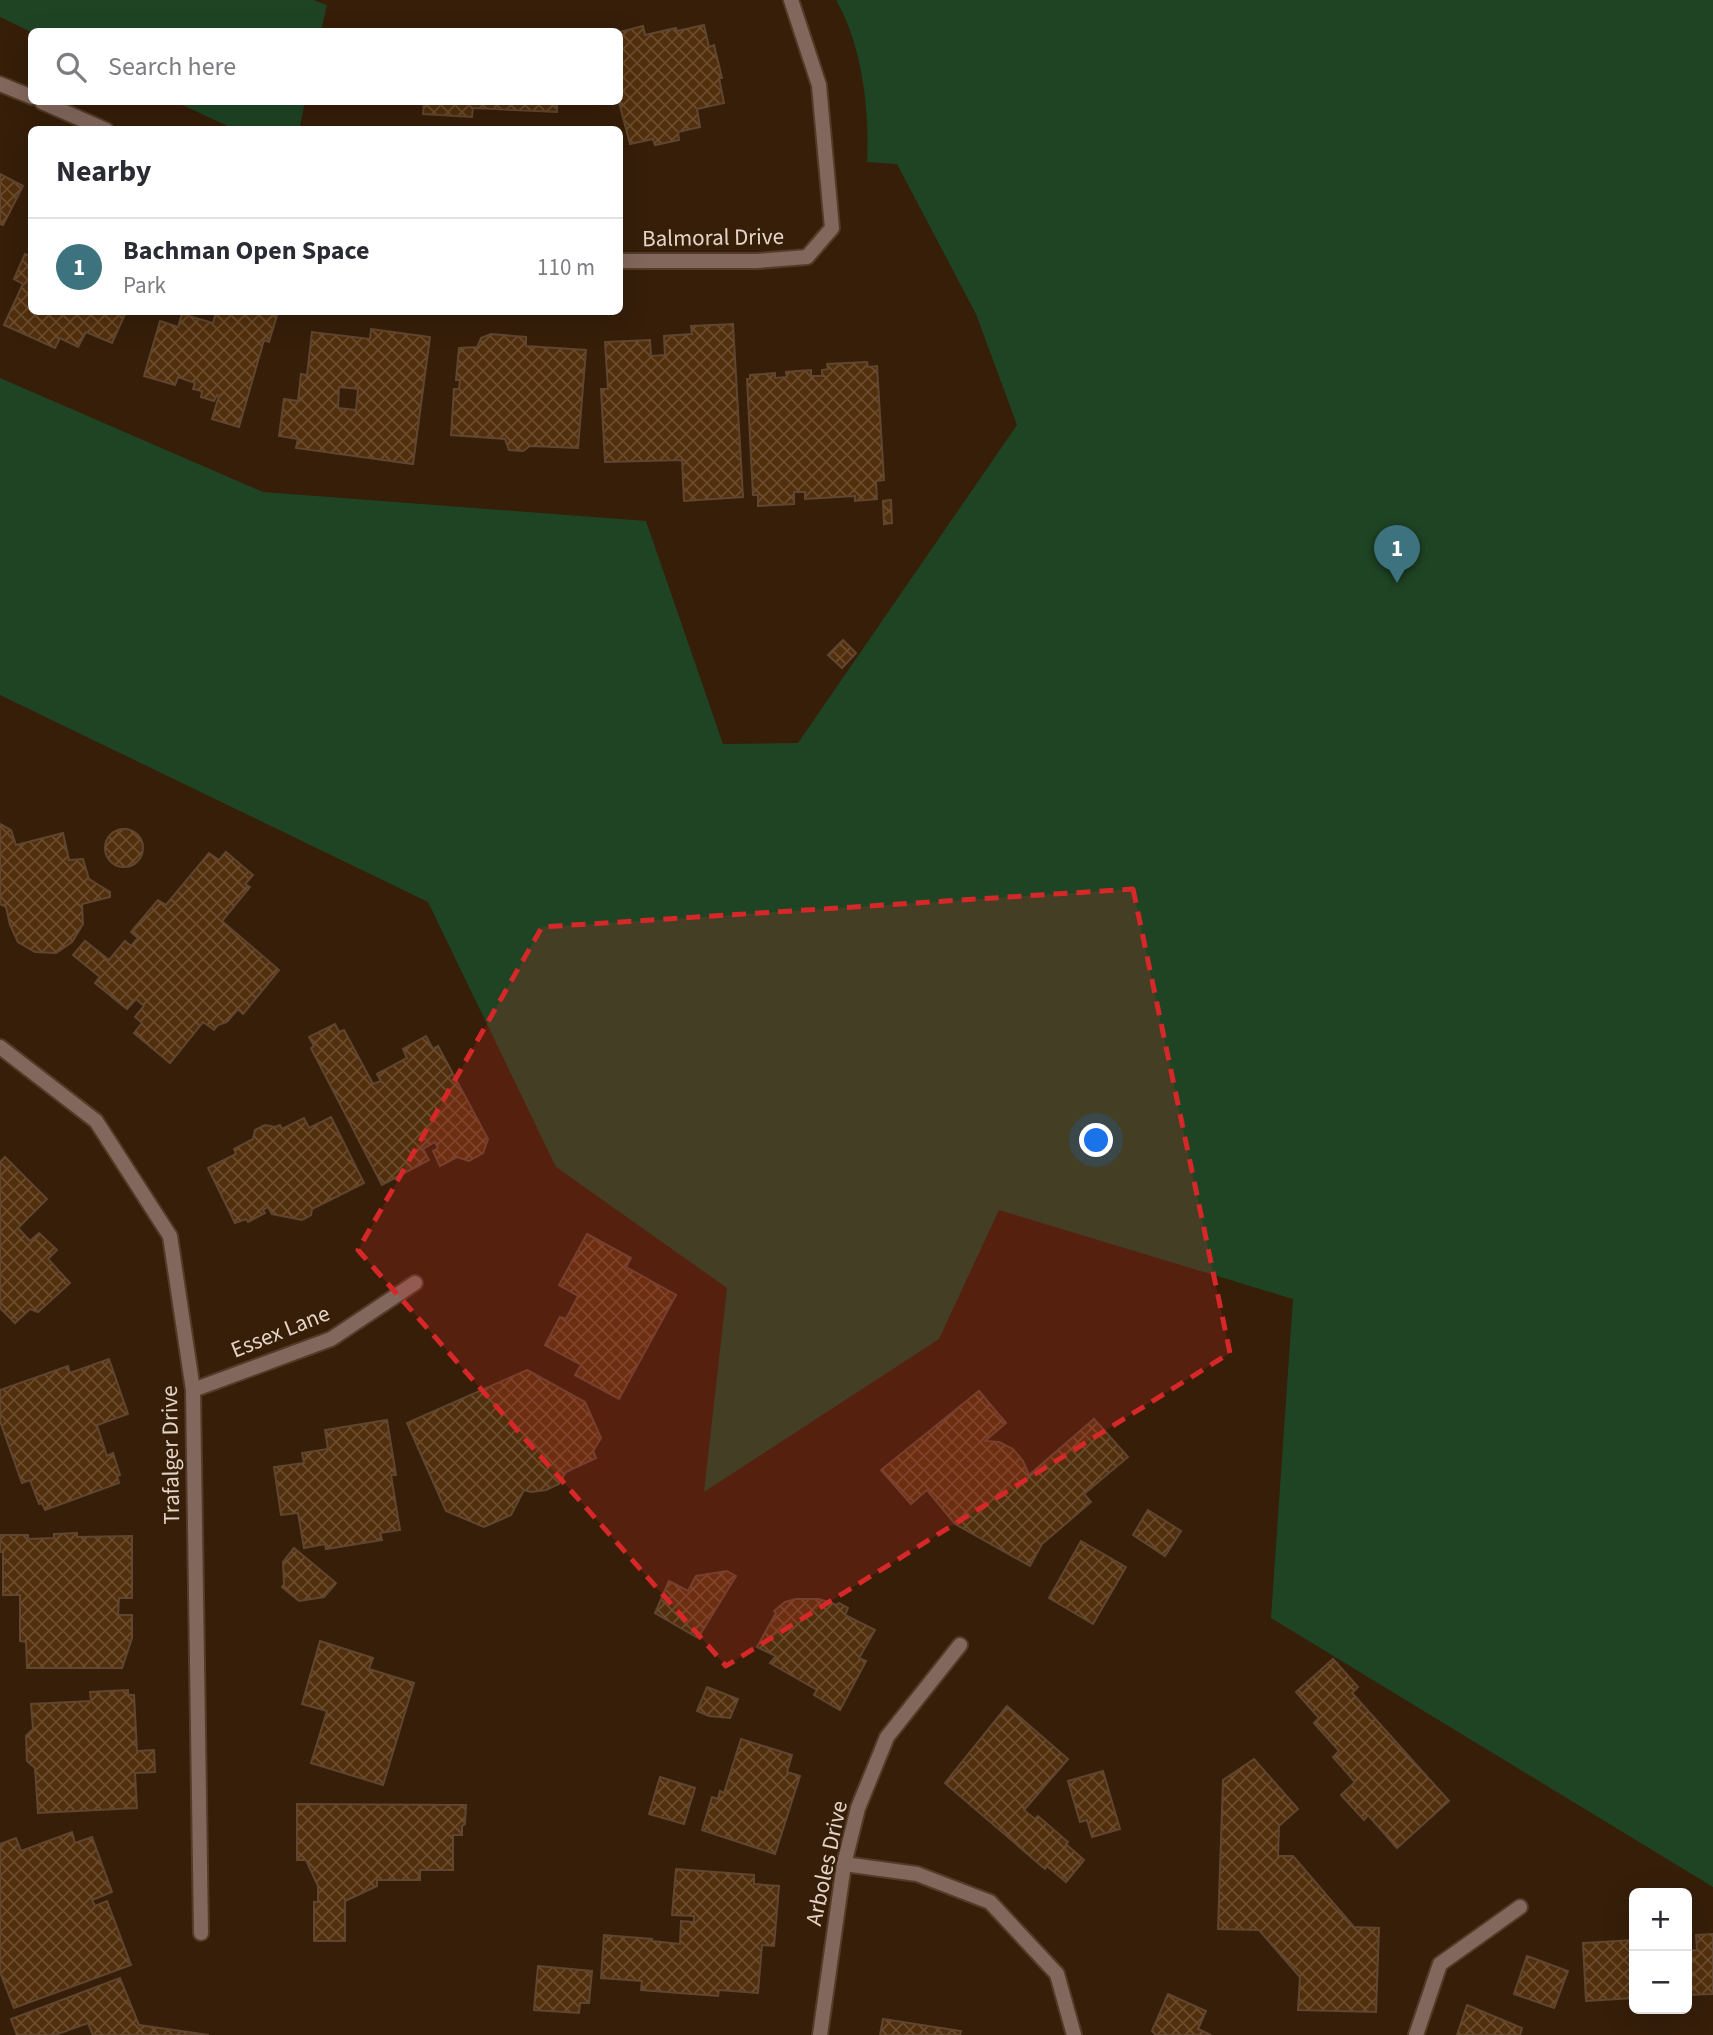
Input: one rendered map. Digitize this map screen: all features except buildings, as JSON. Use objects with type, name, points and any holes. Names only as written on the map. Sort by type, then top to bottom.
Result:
[{"type":"street","name":"Balmoral Drive","points":[[623,261],[757,261],[807,257],[832,228],[819,85],[791,0]]},
{"type":"street","points":[[0,84],[28,95]]},
{"type":"street","points":[[48,105],[97,126]]},
{"type":"street","name":"Trafalger Drive","points":[[0,1047],[96,1121],[170,1236],[193,1390],[201,1933]]},
{"type":"street","name":"Essex Lane","points":[[193,1390],[331,1339],[415,1283]]},
{"type":"street","name":"Arboles Drive","points":[[820,2035],[844,1864],[858,1808],[887,1737],[960,1645]]},
{"type":"street","points":[[844,1864],[917,1874],[990,1902],[1057,1974],[1074,2035]]},
{"type":"street","points":[[1416,2035],[1440,1964],[1520,1907]]},
{"type":"highlighted area","points":[[1133,889],[1230,1353],[726,1666],[358,1250],[542,927]]},
{"type":"green space","points":[[0,0],[313,0],[327,5],[322,28],[28,28],[28,31],[0,17]]},
{"type":"green space","points":[[836,0],[1713,0],[1713,1887],[1271,1618],[1293,1299],[999,1210],[939,1339],[704,1492],[727,1288],[556,1167],[428,902],[0,695],[0,378],[263,492],[646,521],[723,744],[798,743],[1017,425],[976,314],[897,164],[867,162],[867,122],[858,57]]},
{"type":"green space","points":[[182,105],[304,105],[300,126],[228,126]]},
{"type":"place","name":"Bachman Open Space","points":[[1397,583]]}]
